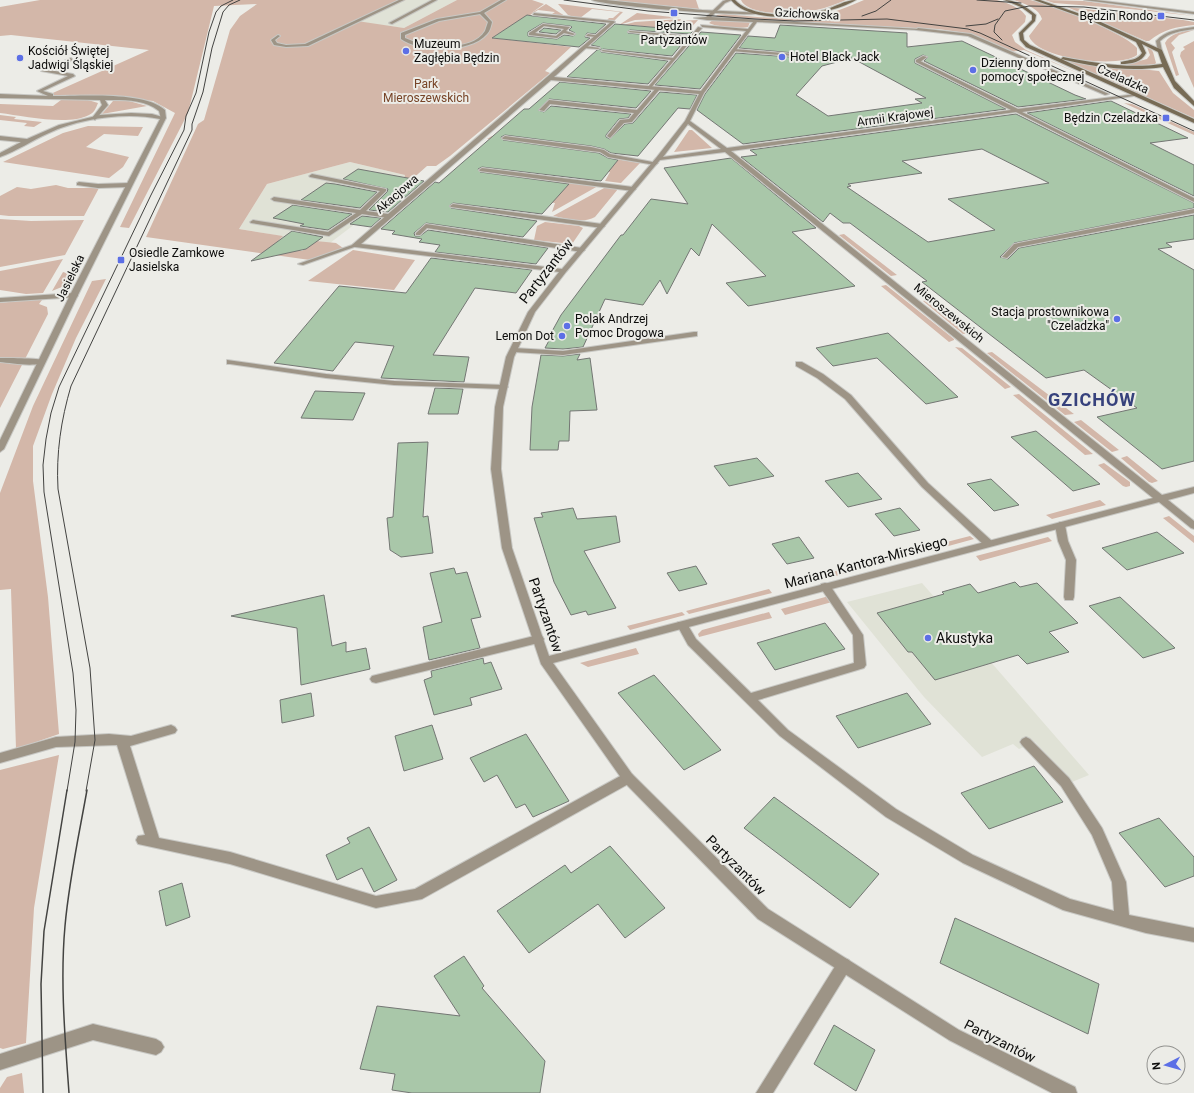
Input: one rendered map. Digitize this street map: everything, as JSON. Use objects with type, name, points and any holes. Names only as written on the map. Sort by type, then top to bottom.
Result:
[{"type":"main road","points":[[733,0],[737,6],[762,13],[787,15],[811,14],[828,10],[854,0]]},
{"type":"main road","points":[[1006,0],[1022,6],[1034,15],[1034,20],[1021,33],[1021,37],[1028,46],[1038,51]]},
{"type":"main road","points":[[1036,0],[1091,19],[1160,51],[1164,65]]},
{"type":"main road","name":"Czeladzka","points":[[1102,64],[1126,62],[1142,57],[1144,53],[1138,41]]},
{"type":"main road","name":"Czeladzka","points":[[1038,51],[1069,59],[1137,68],[1152,68],[1164,65],[1178,91],[1194,104]]},
{"type":"main road","name":"Czeladzka","points":[[1038,51],[1194,121]]},
{"type":"street","points":[[278,36],[273,40],[276,44],[286,46],[306,45],[402,0]]},
{"type":"street","points":[[391,23],[435,0]]},
{"type":"street","points":[[481,13],[490,22],[489,27],[474,43],[450,46],[424,46],[410,44],[402,39],[403,34],[430,23],[449,18],[481,13],[504,0]]},
{"type":"street","name":"Gzichowska","points":[[594,0],[715,12],[748,14],[762,13]]},
{"type":"street","points":[[650,88],[707,19],[724,2],[730,0]]},
{"type":"street","points":[[1086,0],[1194,13]]},
{"type":"street","name":"Akacjowa","points":[[357,245],[355,245],[613,22],[534,14]]},
{"type":"street","name":"Gzichowska","points":[[696,18],[918,29],[969,35],[1107,94]]},
{"type":"street","name":"Partyzantów","points":[[754,22],[702,93],[687,121],[657,161],[564,271],[532,312],[510,357],[499,407],[496,469],[507,548],[545,661],[628,778],[763,914],[954,1035],[1063,1092]]},
{"type":"street","points":[[543,25],[568,28],[563,32],[557,37],[531,34],[543,25]]},
{"type":"street","points":[[701,27],[749,30]]},
{"type":"street","points":[[1160,51],[1158,42],[1164,34],[1194,28]]},
{"type":"street","points":[[563,32],[573,34]]},
{"type":"street","points":[[630,32],[692,37]]},
{"type":"street","points":[[588,35],[597,36]]},
{"type":"street","points":[[585,47],[598,48]]},
{"type":"street","points":[[734,50],[805,56]]},
{"type":"street","points":[[603,52],[674,59]]},
{"type":"street","points":[[925,57],[918,61],[1194,200]]},
{"type":"street","points":[[54,98],[52,95],[39,91],[73,75],[43,71],[71,60]]},
{"type":"street","points":[[550,78],[702,93]]},
{"type":"street","points":[[610,136],[622,122],[630,121],[658,89]]},
{"type":"street","name":"Armii Krajowej","points":[[505,138],[591,149],[602,151],[608,155],[657,161],[726,150],[1134,94]]},
{"type":"street","points":[[0,96],[134,99],[154,104],[162,110],[163,118],[146,114],[110,115],[95,118],[56,128],[0,155]]},
{"type":"street","points":[[95,118],[105,105],[102,98]]},
{"type":"street","points":[[542,110],[550,102],[638,112]]},
{"type":"street","name":"Jasielska","points":[[0,449],[74,295],[163,118]]},
{"type":"street","name":"Mieroszewskich","points":[[687,121],[726,150],[1194,526]]},
{"type":"street","points":[[0,138],[28,141]]},
{"type":"street","points":[[482,170],[633,189]]},
{"type":"street","points":[[253,222],[328,234],[360,213],[384,190],[312,176]]},
{"type":"street","points":[[79,184],[98,186],[129,185]]},
{"type":"street","points":[[274,199],[388,216]]},
{"type":"street","points":[[453,206],[602,226]]},
{"type":"street","points":[[1005,257],[1016,245],[1194,211]]},
{"type":"street","points":[[418,234],[426,226],[582,250]]},
{"type":"street","points":[[301,264],[357,245],[564,271]]},
{"type":"street","points":[[0,300],[74,295]]},
{"type":"street","points":[[514,350],[563,353],[694,334]]},
{"type":"street","points":[[0,360],[25,362],[42,361]]},
{"type":"street","points":[[230,362],[326,376],[394,383],[504,387]]},
{"type":"street","points":[[799,364],[820,376],[848,397],[925,485],[989,544]]},
{"type":"street","name":"Mariana Kantora-Mirskiego","points":[[545,661],[1194,490]]},
{"type":"street","points":[[1060,525],[1063,541],[1071,560],[1069,596]]},
{"type":"street","points":[[749,698],[860,665],[858,635],[825,587]]},
{"type":"street","points":[[682,625],[692,642],[784,733],[891,813],[962,855],[1068,905],[1146,926],[1194,935]]},
{"type":"street","points":[[376,679],[538,639]]},
{"type":"street","points":[[0,758],[56,742],[109,739],[131,742],[171,730]]},
{"type":"street","points":[[122,740],[149,841],[230,858],[376,902],[417,895],[628,778]]},
{"type":"street","points":[[1026,742],[1065,782],[1097,832],[1119,882],[1122,920]]},
{"type":"street","points":[[764,1093],[844,965]]},
{"type":"street","points":[[0,1062],[93,1032],[156,1047]]},
{"type":"shaded area","points":[[406,0],[457,0],[404,28],[356,22]]},
{"type":"shaded area","points":[[350,162],[405,175],[401,189],[330,243],[316,241],[303,251],[272,246],[282,236],[239,229],[267,184]]},
{"type":"shaded area","points":[[922,583],[1089,775],[1072,782],[1035,742],[1019,749],[1013,744],[982,757],[924,697],[847,602]]},
{"type":"green space","name":"Park Mieroszewskich","points":[[40,0],[406,0],[357,21],[404,28],[457,0],[532,0],[544,4],[530,14],[546,4],[565,16],[552,14],[555,12],[538,10],[492,38],[571,47],[545,71],[550,73],[450,156],[436,166],[427,166],[401,189],[405,175],[350,162],[267,184],[239,229],[283,236],[273,246],[302,251],[316,241],[336,243],[343,248],[310,260],[146,237],[198,124],[204,120],[230,30],[240,16],[257,4],[214,6],[188,113],[129,228],[120,227],[175,113],[153,101],[136,99],[46,96],[149,50],[11,35],[0,36],[0,7]]},
{"type":"green space","points":[[608,0],[696,0],[699,9]]},
{"type":"green space","points":[[741,0],[846,0],[816,10],[799,13],[776,13],[754,9],[746,5]]},
{"type":"green space","points":[[864,0],[997,0],[1005,2],[1017,8],[1026,16],[1025,22],[1012,35],[1015,42],[1026,50],[1087,77],[1024,50],[1010,52],[976,36],[959,32],[938,29],[714,19],[717,15],[725,14],[777,18],[816,16],[838,10]]},
{"type":"green space","points":[[1014,0],[1030,0],[1054,7],[1103,27],[1130,42],[1137,48],[1137,55],[1128,59],[1097,61],[1062,56],[1046,51],[1035,44],[1029,36],[1042,19],[1040,15],[1035,9]]},
{"type":"green space","points":[[1045,0],[1084,1],[1194,16],[1054,3]]},
{"type":"green space","points":[[558,4],[623,12],[614,21],[607,20],[609,18],[613,18],[620,12],[592,9],[580,18],[568,15]]},
{"type":"green space","points":[[1067,7],[1183,20],[1194,22],[1194,25],[1170,29],[1149,41],[1146,41]]},
{"type":"green space","points":[[637,13],[680,18],[635,20],[619,25]]},
{"type":"green space","points":[[681,19],[680,21],[698,20],[689,30],[630,25],[624,30],[619,26],[635,22]]},
{"type":"green space","points":[[713,20],[750,22],[748,27],[734,28],[717,26],[709,23]]},
{"type":"green space","points":[[1194,30],[1179,35],[1171,43],[1175,48],[1172,52],[1179,75],[1176,76],[1165,43],[1174,35]]},
{"type":"green space","points":[[1194,41],[1194,88],[1180,56],[1181,52],[1185,49],[1183,47]]},
{"type":"green space","points":[[1147,47],[1153,52],[1155,64],[1137,66],[1124,65],[1147,59],[1150,55]]},
{"type":"green space","points":[[1065,61],[1159,71],[1173,93],[1194,110],[1194,118]]},
{"type":"green space","points":[[61,100],[88,100],[98,103],[95,110],[91,114],[70,120],[33,118],[0,113],[0,104],[53,106]]},
{"type":"green space","points":[[113,101],[129,101],[147,106],[102,114]]},
{"type":"green space","points":[[1124,103],[1132,104],[1194,132],[1194,135]]},
{"type":"green space","points":[[0,115],[16,117],[14,119],[42,122],[34,127],[24,126],[27,123],[0,120]]},
{"type":"green space","points":[[88,126],[143,127],[138,136],[104,134],[86,147],[129,157],[123,167],[109,178],[3,162],[63,133]]},
{"type":"green space","points":[[689,130],[692,130],[712,148],[674,152]]},
{"type":"green space","points":[[492,136],[594,151],[603,157],[640,163],[621,183],[605,181],[610,172],[488,157],[504,141],[487,139]]},
{"type":"green space","points":[[488,161],[479,171],[598,186],[552,212],[555,203],[452,190]]},
{"type":"green space","points":[[56,185],[68,188],[99,188],[84,216],[0,215],[0,196],[17,187],[31,189]]},
{"type":"green space","points":[[606,187],[618,189],[595,217],[580,220],[553,216]]},
{"type":"green space","points":[[0,219],[31,221],[84,220],[65,255],[0,267]]},
{"type":"green space","points":[[545,222],[579,226],[583,228],[572,244],[534,240],[537,226]]},
{"type":"green space","points":[[844,234],[897,275],[891,276],[839,235]]},
{"type":"green space","points":[[353,250],[415,260],[394,290],[308,281]]},
{"type":"green space","points":[[63,259],[43,293],[26,294],[0,290],[0,271]]},
{"type":"green space","points":[[63,272],[73,275],[69,284],[52,291]]},
{"type":"green space","points":[[106,279],[76,338],[52,394],[33,446],[33,481],[48,597],[59,734],[16,749],[11,589],[0,590],[0,493],[33,406],[92,281]]},
{"type":"green space","points":[[886,285],[954,340],[949,342],[881,286]]},
{"type":"green space","points":[[42,300],[39,304],[47,307],[48,314],[0,408],[0,303]]},
{"type":"green space","points":[[927,300],[970,333],[963,334],[923,301]]},
{"type":"green space","points":[[955,347],[962,348],[1011,387],[1005,389]]},
{"type":"green space","points":[[992,352],[1074,414],[1065,415],[987,353]]},
{"type":"green space","points":[[1019,394],[1093,454],[1085,455],[1013,395]]},
{"type":"green space","points":[[1081,420],[1119,450],[1112,452],[1074,422]]},
{"type":"green space","points":[[1127,456],[1158,481],[1152,483],[1149,482],[1121,458]]},
{"type":"green space","points":[[1104,463],[1130,482],[1130,486],[1123,486],[1098,465]]},
{"type":"green space","points":[[1100,500],[1106,505],[1052,519],[1046,515]]},
{"type":"green space","points":[[1169,516],[1194,536],[1194,543],[1163,518]]},
{"type":"green space","points":[[970,536],[974,539],[912,556],[908,552]]},
{"type":"green space","points":[[1048,537],[1052,541],[980,561],[976,556]]},
{"type":"green space","points":[[869,562],[873,566],[802,585],[799,581]]},
{"type":"green space","points":[[769,589],[772,593],[689,614],[686,611]]},
{"type":"green space","points":[[829,596],[832,602],[785,615],[781,609]]},
{"type":"green space","points":[[682,612],[685,615],[630,630],[627,626]]},
{"type":"green space","points":[[769,612],[772,618],[699,637],[698,634],[702,630]]},
{"type":"green space","points":[[636,648],[639,654],[588,667],[580,663]]},
{"type":"green space","points":[[59,755],[34,908],[26,1043],[3,1049],[0,1048],[0,770]]},
{"type":"green space","points":[[22,1073],[24,1093],[0,1093],[0,1088],[7,1077]]},
{"type":"building","points":[[527,15],[606,24],[595,34],[587,33],[585,37],[590,38],[579,47],[492,38]],"holes":[[[543,23],[572,27],[569,30],[576,34],[573,36],[564,35],[557,39],[528,36],[528,32]]]},
{"type":"building","points":[[615,24],[693,31],[690,34],[630,30],[627,32],[686,39],[672,56],[603,49],[600,51],[668,61],[648,84],[567,77],[597,50],[601,49],[600,47],[591,45]]},
{"type":"building","points":[[780,25],[907,33],[907,47],[962,41],[1086,99],[1018,107],[924,61],[928,57],[923,55],[915,59],[915,63],[1006,109],[743,144],[697,110],[705,94],[736,53],[808,57],[808,55],[805,54],[739,48],[748,36],[775,38]],"holes":[[[852,58],[926,98],[915,99],[922,103],[828,116],[796,95],[822,66]]]},
{"type":"building","points":[[544,28],[561,30],[556,34],[539,32]]},
{"type":"building","points":[[701,32],[741,35],[700,89],[655,85]]},
{"type":"building","points":[[560,82],[651,91],[636,108],[549,99],[538,110],[544,112],[551,106],[631,114],[628,118],[619,119],[606,135],[606,137],[610,139],[625,124],[633,123],[660,92],[697,95],[690,109],[678,108],[638,156],[611,153],[604,149],[591,146],[505,135],[501,137],[503,140],[599,153],[608,158],[618,160],[601,181],[482,167],[478,169],[480,172],[569,184],[542,214],[453,203],[449,206],[451,208],[537,221],[523,237],[426,223],[414,233],[415,236],[420,236],[428,230],[548,248],[536,264],[435,252],[440,245],[419,242],[422,239],[392,234],[395,231],[381,229],[435,182],[439,183],[524,109],[529,109]]},
{"type":"building","points":[[1111,101],[1188,138],[1150,143],[1194,165],[1194,196],[1027,113]]},
{"type":"building","points":[[1016,114],[1194,203],[1194,208],[1014,243],[1000,257],[1008,259],[1019,248],[1194,215],[1194,239],[1166,243],[1172,247],[1158,249],[1194,270],[1194,461],[1162,469],[1097,417],[1137,408],[1084,370],[1046,378],[922,282],[927,281],[850,223],[843,223],[830,213],[823,222],[741,157],[757,155],[750,150]],"holes":[[[982,149],[1049,183],[948,199],[995,230],[928,242],[847,187],[851,186],[848,184],[922,173],[902,161]]]},
{"type":"building","points":[[731,158],[816,228],[792,232],[855,286],[748,306],[726,283],[766,276],[712,224],[699,256],[691,248],[667,294],[660,280],[643,305],[605,299],[583,347],[563,349],[545,348],[561,315],[621,235],[623,235],[651,199],[688,204],[664,168]]},
{"type":"building","points":[[358,169],[424,181],[388,212],[369,210],[387,192],[388,189],[343,179]]},
{"type":"building","points":[[326,183],[377,192],[360,208],[301,200]]},
{"type":"building","points":[[293,205],[352,214],[328,230],[300,226],[304,224],[273,218]]},
{"type":"building","points":[[362,216],[381,218],[371,227],[350,224]]},
{"type":"building","points":[[292,231],[323,237],[306,249],[251,261]]},
{"type":"building","points":[[431,258],[532,270],[516,293],[475,288],[433,355],[469,357],[464,382],[381,378],[394,346],[355,342],[333,371],[274,363],[339,286],[406,293]]},
{"type":"building","points":[[888,333],[958,397],[926,404],[877,358],[833,366],[816,348]]},
{"type":"building","points":[[580,354],[577,360],[590,358],[597,410],[570,411],[569,441],[559,441],[558,450],[530,450],[532,407],[541,355],[563,356]]},
{"type":"building","points":[[435,388],[463,389],[458,414],[428,414]]},
{"type":"building","points":[[315,391],[365,393],[353,420],[301,418]]},
{"type":"building","points":[[1036,431],[1100,484],[1073,491],[1011,437]]},
{"type":"building","points":[[428,442],[423,517],[428,516],[433,553],[401,557],[390,550],[387,518],[393,517],[398,443]]},
{"type":"building","points":[[757,458],[774,476],[729,486],[714,466]]},
{"type":"building","points":[[858,473],[882,499],[848,507],[825,481]]},
{"type":"building","points":[[991,479],[1019,505],[994,511],[967,484]]},
{"type":"building","points":[[573,508],[577,519],[616,516],[620,542],[584,551],[616,608],[588,615],[586,611],[571,615],[554,582],[534,518],[543,517],[541,513]]},
{"type":"building","points":[[900,508],[920,530],[894,536],[875,514]]},
{"type":"building","points":[[1157,532],[1184,553],[1127,570],[1102,548]]},
{"type":"building","points":[[799,537],[814,558],[787,564],[772,544]]},
{"type":"building","points":[[696,566],[707,584],[679,591],[667,573]]},
{"type":"building","points":[[454,568],[456,574],[467,572],[481,617],[471,619],[480,648],[429,660],[423,627],[442,622],[430,573]]},
{"type":"building","points":[[1015,582],[1020,587],[1037,583],[1078,623],[1049,632],[1069,652],[1027,664],[1018,655],[935,680],[912,652],[908,652],[877,613],[944,594],[942,592],[970,584],[978,593]]},
{"type":"building","points":[[324,595],[332,646],[346,642],[346,652],[366,648],[370,669],[301,685],[297,628],[231,616]]},
{"type":"building","points":[[1120,597],[1175,648],[1143,658],[1089,606]]},
{"type":"building","points":[[825,623],[845,649],[775,670],[757,643]]},
{"type":"building","points":[[483,658],[484,664],[491,662],[502,689],[470,698],[472,705],[434,715],[424,680],[432,677],[431,671]]},
{"type":"building","points":[[654,675],[721,750],[684,770],[618,693]]},
{"type":"building","points":[[311,693],[314,716],[282,723],[280,700]]},
{"type":"building","points":[[907,693],[931,724],[858,748],[836,716]]},
{"type":"building","points":[[432,725],[443,759],[404,771],[395,736]]},
{"type":"building","points":[[526,734],[569,801],[533,817],[525,804],[516,808],[497,775],[484,782],[470,758]]},
{"type":"building","points":[[1034,766],[1063,802],[989,829],[961,793]]},
{"type":"building","points":[[774,797],[879,874],[850,908],[744,828]]},
{"type":"building","points":[[1159,818],[1194,857],[1194,876],[1165,887],[1119,833]]},
{"type":"building","points":[[369,827],[397,880],[374,892],[362,868],[337,880],[326,855],[350,843],[347,838]]},
{"type":"building","points":[[610,846],[665,908],[625,938],[598,904],[529,953],[497,911],[565,865],[571,873]]},
{"type":"building","points":[[182,883],[190,917],[166,926],[159,891]]},
{"type":"building","points":[[955,918],[1099,984],[1088,1034],[940,963]]},
{"type":"building","points":[[464,956],[484,986],[482,988],[545,1061],[540,1093],[412,1093],[392,1090],[395,1074],[360,1069],[377,1006],[460,1016],[434,976]]},
{"type":"building","points":[[834,1025],[875,1050],[856,1091],[814,1064]]},
{"type":"tram line","points":[[67,791],[75,742],[76,710],[73,673],[44,492],[43,465],[51,413],[59,387],[151,195],[184,130],[186,116],[196,93],[209,32],[216,12],[221,6],[233,0]]},
{"type":"tram line","points":[[86,791],[95,740],[90,668],[58,489],[58,462],[64,411],[71,386],[192,130],[192,124],[203,92],[212,48],[223,12],[229,5],[240,0]]},
{"type":"tram line","points":[[564,0],[648,11],[755,19],[794,21],[887,19],[968,29],[980,33],[1194,131]]},
{"type":"tram line","points":[[862,16],[876,11],[891,0]]},
{"type":"tram line","points":[[977,0],[1021,3]]},
{"type":"tram line","points":[[1002,40],[994,32],[995,25],[1005,11],[1029,6],[1084,7],[1194,20]]},
{"type":"tram line","points":[[966,26],[986,24],[998,19]]},
{"type":"tram line","points":[[43,1093],[41,984],[44,931],[67,790]]},
{"type":"tram line","points":[[69,1093],[64,1010],[63,968],[65,926],[74,858],[87,790]]},
{"type":"place","name":"Będzin Partyzantów","points":[[674,13]]},
{"type":"place","name":"Będzin Rondo","points":[[1161,16]]},
{"type":"place","name":"Muzeum Zagłębia Będzin","points":[[406,51]]},
{"type":"place","name":"Hotel Black Jack","points":[[782,57]]},
{"type":"place","name":"Kościół Świętej Jadwigi Śląskiej","points":[[20,58]]},
{"type":"place","name":"Dzienny dom pomocy społecznej","points":[[973,70]]},
{"type":"place","name":"Będzin Czeladzka","points":[[1166,118]]},
{"type":"place","name":"Osiedle Zamkowe Jasielska","points":[[121,260]]},
{"type":"place","name":"Stacja prostownikowa \"Czeladzka\"","points":[[1117,319]]},
{"type":"place","name":"Polak Andrzej Pomoc Drogowa","points":[[567,326]]},
{"type":"place","name":"Lemon Dot","points":[[562,336]]},
{"type":"place","name":"Akustyka","points":[[928,638]]},
{"type":"district","name":"GZICHÓW","points":[[1092,400]]}]
